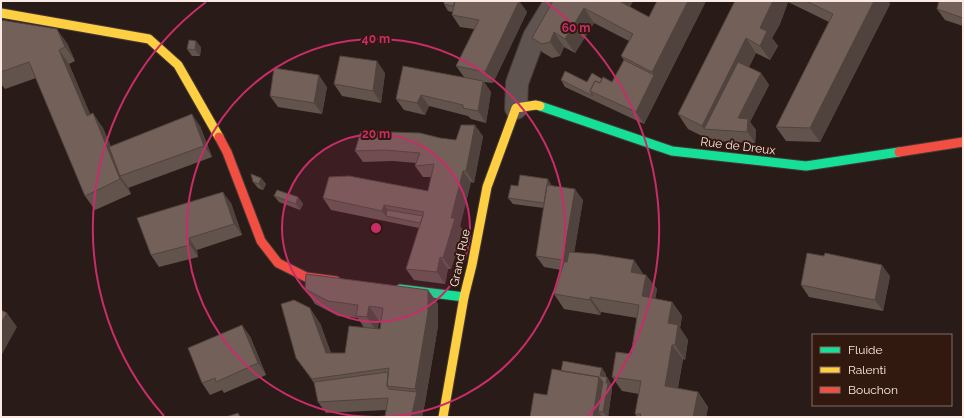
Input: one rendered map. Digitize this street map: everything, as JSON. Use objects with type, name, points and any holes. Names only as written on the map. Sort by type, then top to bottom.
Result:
[{"type":"street","points":[[516,108],[517,83],[534,36],[556,1]]},
{"type":"street","points":[[1,13],[149,39],[178,65],[182,71],[227,152],[261,241],[278,263],[306,277],[346,282]]},
{"type":"street","name":"Rue de Dreux","points":[[516,108],[536,105],[672,150],[806,166],[963,142]]},
{"type":"street","name":"Grand Rue","points":[[443,417],[464,297],[472,265],[487,187],[516,108]]},
{"type":"street","points":[[393,288],[464,297]]},
{"type":"building","points":[[444,1],[455,1],[453,6],[444,4]]},
{"type":"building","points":[[455,1],[519,1],[485,72],[456,66],[479,20],[452,15]]},
{"type":"building","points":[[553,1],[619,1],[649,17],[657,1],[688,1],[652,72],[621,56],[633,34],[584,8],[565,39],[554,32],[550,42],[542,44],[532,38]]},
{"type":"building","points":[[735,1],[773,1],[760,28],[767,31],[760,46],[746,38],[702,126],[678,114]]},
{"type":"building","points":[[806,1],[874,1],[810,128],[776,127],[833,14]]},
{"type":"building","points":[[939,1],[963,1],[963,18],[937,9]]},
{"type":"building","points":[[1,20],[57,29],[65,47],[59,50],[87,116],[93,113],[120,179],[85,196],[29,62],[1,72]]},
{"type":"building","points":[[189,40],[196,41],[195,50],[187,49]]},
{"type":"building","points":[[340,56],[377,61],[373,91],[334,84]]},
{"type":"building","points":[[624,60],[654,75],[636,112],[590,91],[595,81],[600,83],[603,77],[612,82]]},
{"type":"building","points":[[738,62],[761,73],[738,118],[748,119],[747,132],[704,129]]},
{"type":"building","points":[[403,66],[483,81],[478,111],[463,108],[463,105],[421,95],[417,103],[396,99]]},
{"type":"building","points":[[274,68],[319,75],[314,103],[270,96]]},
{"type":"building","points":[[565,71],[587,82],[592,73],[602,79],[600,83],[595,81],[590,91],[593,96],[561,80]]},
{"type":"building","points":[[192,114],[204,146],[120,176],[109,147]]},
{"type":"building","points":[[461,125],[475,125],[466,171],[463,171],[451,218],[455,218],[443,258],[440,257],[437,272],[406,269],[424,212],[384,205],[382,211],[323,198],[329,177],[349,176],[428,191],[434,164],[415,166],[420,153],[385,150],[355,151],[361,131],[420,133],[456,140]]},
{"type":"building","points":[[251,174],[261,178],[259,184],[253,182]]},
{"type":"building","points":[[520,175],[548,179],[544,203],[508,198],[511,185],[518,186]]},
{"type":"building","points":[[547,185],[575,189],[563,260],[536,256]]},
{"type":"building","points":[[277,190],[298,197],[296,204],[274,196]]},
{"type":"building","points":[[223,192],[234,224],[189,238],[190,245],[151,255],[137,218]]},
{"type":"building","points":[[387,210],[423,216],[420,223],[386,216]]},
{"type":"building","points":[[569,252],[596,254],[634,260],[631,272],[646,275],[642,296],[672,302],[668,323],[678,325],[675,345],[672,345],[665,386],[698,392],[693,417],[640,417],[641,414],[635,414],[641,381],[612,377],[616,352],[631,354],[639,305],[590,297],[590,300],[554,294],[564,262],[567,262]]},
{"type":"building","points":[[807,253],[824,256],[825,253],[882,265],[875,300],[801,285]]},
{"type":"building","points":[[306,274],[428,290],[428,312],[415,389],[387,386],[389,368],[312,379],[296,358],[281,304],[294,300],[310,308],[326,353],[345,353],[349,326],[380,329],[383,308],[369,306],[367,317],[356,316],[358,305],[328,301],[305,289]]},
{"type":"building","points":[[1,310],[7,313],[1,323]]},
{"type":"building","points":[[242,325],[258,363],[216,382],[215,378],[202,383],[188,348]]},
{"type":"building","points":[[563,361],[602,368],[600,376],[607,377],[606,383],[608,383],[603,412],[598,411],[603,382],[599,377],[561,371]]},
{"type":"building","points":[[552,369],[599,377],[593,417],[530,417],[534,393],[547,395]]},
{"type":"building","points":[[388,372],[387,386],[389,389],[417,392],[411,417],[385,417],[388,398],[318,402],[314,382]]},
{"type":"building","points":[[238,413],[240,417],[226,417]]},
{"type":"traffic: fast","points":[[540,106],[672,151],[806,166],[899,152]]},
{"type":"traffic: fast","points":[[400,289],[464,297]]},
{"type":"traffic: slow","points":[[1,13],[149,39],[178,65],[219,137]]},
{"type":"traffic: slow","points":[[443,417],[464,297],[472,265],[487,187],[516,108],[536,105],[540,106]]},
{"type":"traffic: jam","points":[[219,137],[227,152],[261,241],[278,263],[306,277],[336,281]]},
{"type":"traffic: jam","points":[[899,152],[963,142]]}]
